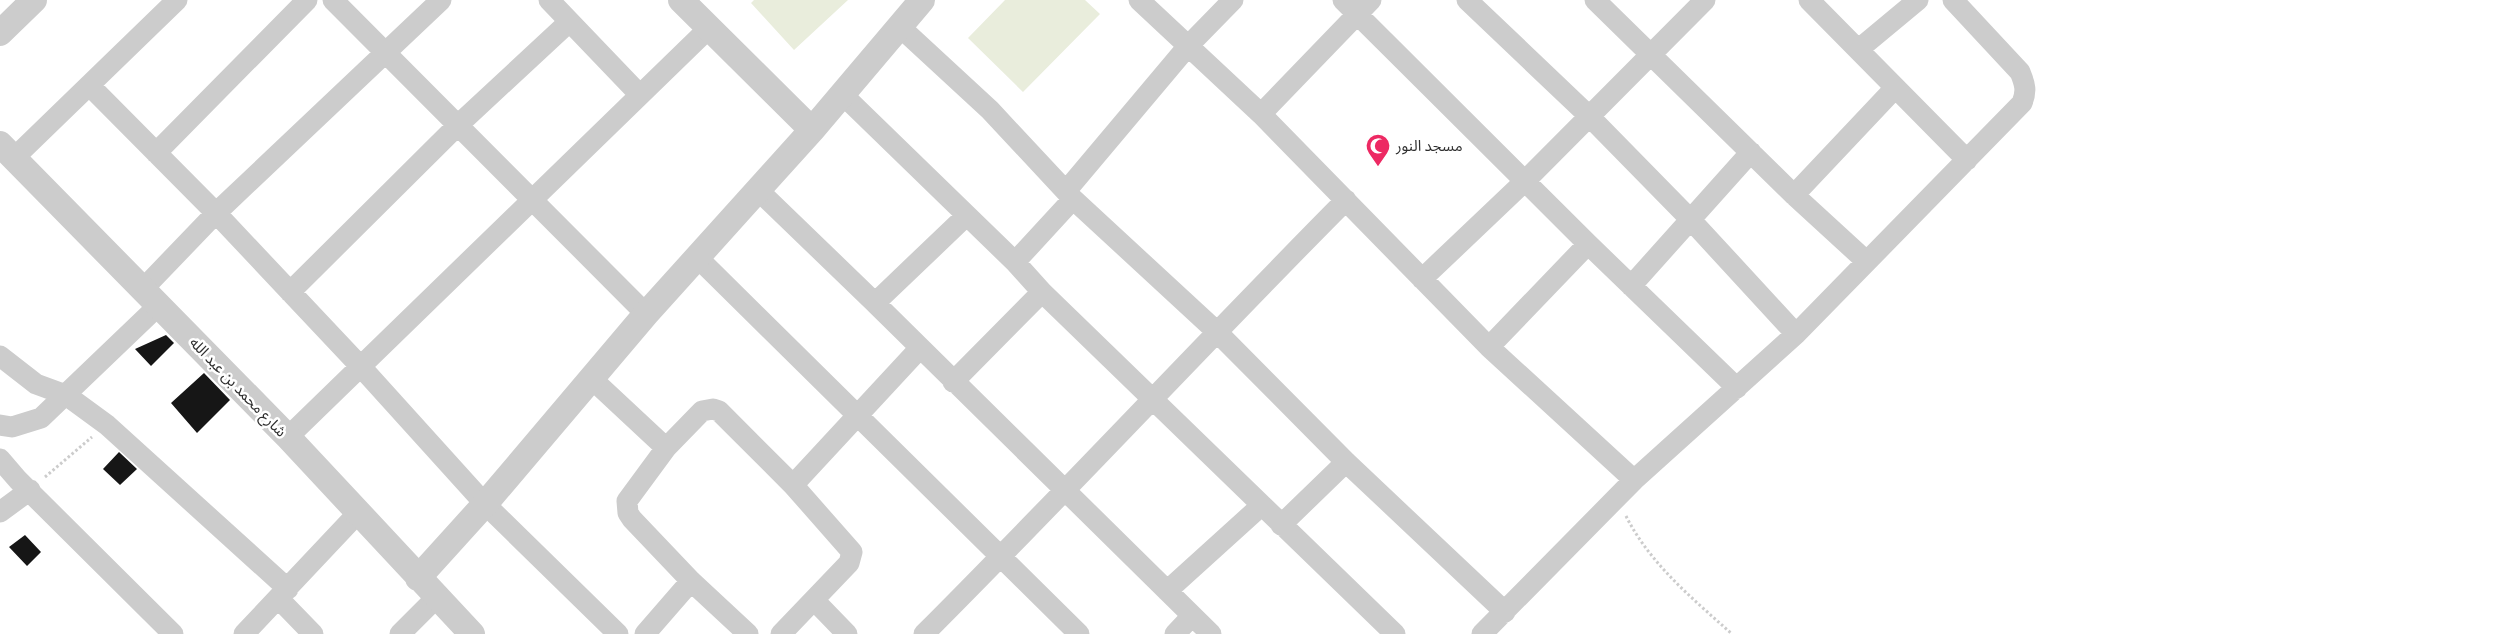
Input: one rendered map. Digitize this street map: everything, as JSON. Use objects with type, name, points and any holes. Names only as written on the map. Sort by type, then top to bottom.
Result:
[{"type":"street","points":[[7,151],[90,86],[177,0]]},
{"type":"street","points":[[156,153],[307,0]]},
{"type":"street","points":[[333,0],[646,314]]},
{"type":"street","points":[[0,425],[12,427],[41,418],[66,395],[151,297],[216,213],[441,0]]},
{"type":"street","points":[[549,0],[640,95]]},
{"type":"street","points":[[681,0],[708,29],[812,130]]},
{"type":"street","points":[[418,578],[485,504],[646,314],[812,130],[922,0]]},
{"type":"street","points":[[1139,0],[1261,114],[1489,347],[1634,480]]},
{"type":"street","points":[[1015,262],[1188,46],[1233,0]]},
{"type":"street","points":[[1467,0],[1589,116],[1690,219],[1796,334]]},
{"type":"street","points":[[1595,0],[1794,195],[1866,261]]},
{"type":"street","points":[[1422,279],[1652,56],[1705,0]]},
{"type":"street","points":[[1809,0],[1967,160]]},
{"type":"street","points":[[1859,49],[1918,0]]},
{"type":"street","points":[[1482,634],[1634,480],[1796,334],[2022,103],[2025,95],[2025,84],[2020,72],[1953,0]]},
{"type":"street","points":[[0,33],[24,3]]},
{"type":"street","points":[[1261,114],[1357,5],[1525,181],[1737,388]]},
{"type":"street","points":[[290,292],[457,126],[569,22]]},
{"type":"street","points":[[899,26],[990,110],[1070,195],[1216,331],[1346,462],[1505,612]]},
{"type":"street","points":[[288,437],[362,368],[708,29]]},
{"type":"street","points":[[90,86],[216,213],[362,368],[485,504],[618,634]]},
{"type":"street","points":[[1794,195],[1895,88]]},
{"type":"street","points":[[842,94],[1015,262],[1042,292],[1395,634]]},
{"type":"street","name":"شارع محمد بن عبد الله","points":[[7,151],[288,437],[472,634]]},
{"type":"street","points":[[1631,286],[1751,152]]},
{"type":"street","points":[[758,190],[875,302],[953,382],[1211,634]]},
{"type":"street","points":[[924,634],[1001,557],[1216,331],[1346,200]]},
{"type":"street","points":[[875,302],[966,216]]},
{"type":"street","points":[[1489,347],[1588,244]]},
{"type":"street","points":[[698,258],[1079,634]]},
{"type":"street","points":[[953,382],[1042,292]]},
{"type":"street","points":[[793,485],[920,348]]},
{"type":"street","points":[[0,356],[36,384],[66,395],[106,425],[283,594],[314,634]]},
{"type":"street","points":[[592,379],[666,448]]},
{"type":"street","points":[[748,634],[691,581],[632,519],[627,507],[627,501],[666,448],[702,412],[713,409],[719,411],[793,485],[852,552],[849,563],[815,601],[781,634]]},
{"type":"street","points":[[0,459],[173,634]]},
{"type":"street","points":[[1281,525],[1346,462]]},
{"type":"street","points":[[0,512],[30,490]]},
{"type":"street","points":[[1167,591],[1262,505]]},
{"type":"street","points":[[244,634],[358,513]]},
{"type":"street","points":[[645,634],[691,581]]},
{"type":"street","points":[[400,634],[437,597]]},
{"type":"street","points":[[815,601],[847,634]]},
{"type":"street","points":[[1175,634],[1192,616]]},
{"type":"path","points":[[30,490],[106,425]]},
{"type":"path","points":[[1616,498],[1630,524],[1651,555],[1667,574],[1732,634]]},
{"type":"green space","points":[[754,0],[848,0],[794,50],[751,3]]},
{"type":"green space","points":[[1005,0],[1085,0],[1100,14],[1023,92],[968,38]]},
{"type":"building","points":[[166,335],[174,343],[151,366],[135,349]]},
{"type":"building","points":[[204,373],[230,400],[197,433],[171,403]]},
{"type":"building","points":[[119,452],[137,469],[120,485],[103,469]]},
{"type":"building","points":[[25,535],[41,552],[27,566],[9,547]]},
{"type":"place","name":"مسجد النور","points":[[1378,167]]}]
